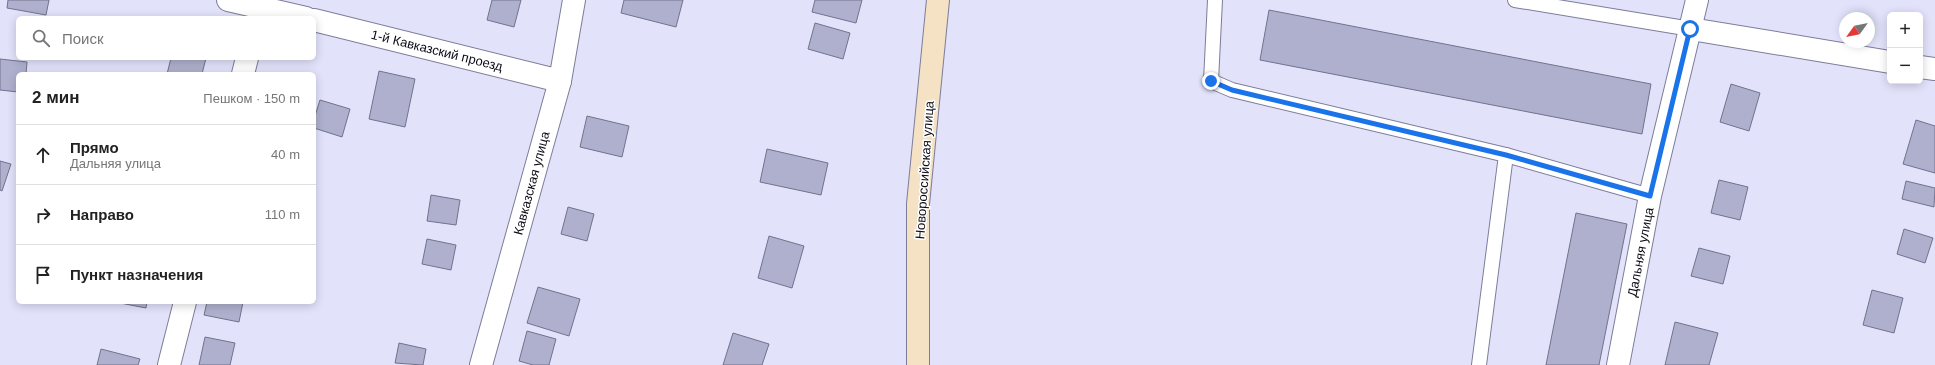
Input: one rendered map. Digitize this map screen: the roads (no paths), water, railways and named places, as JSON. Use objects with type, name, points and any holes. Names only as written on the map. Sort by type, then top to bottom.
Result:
[{"type":"street","points":[[228,0],[259,12],[290,16]]},
{"type":"street","name":"Кавказская улица","points":[[481,365],[560,81],[574,0]]},
{"type":"street","name":"Новороссийская улица","points":[[918,365],[918,204],[938,0]]},
{"type":"street","name":"Дальняя улица","points":[[1618,365],[1650,196],[1697,0]]},
{"type":"street","name":"1-й Кавказский проезд","points":[[316,20],[560,81]]},
{"type":"street","points":[[1690,29],[1887,62]]},
{"type":"street","points":[[244,72],[246,60]]},
{"type":"street","points":[[1923,67],[1935,69]]},
{"type":"street","points":[[169,365],[184,304]]},
{"type":"lane","points":[[1216,0],[1211,81],[1232,90],[1506,155],[1650,196]]},
{"type":"lane","points":[[1515,0],[1690,29]]},
{"type":"lane","points":[[1479,365],[1506,155]]}]
